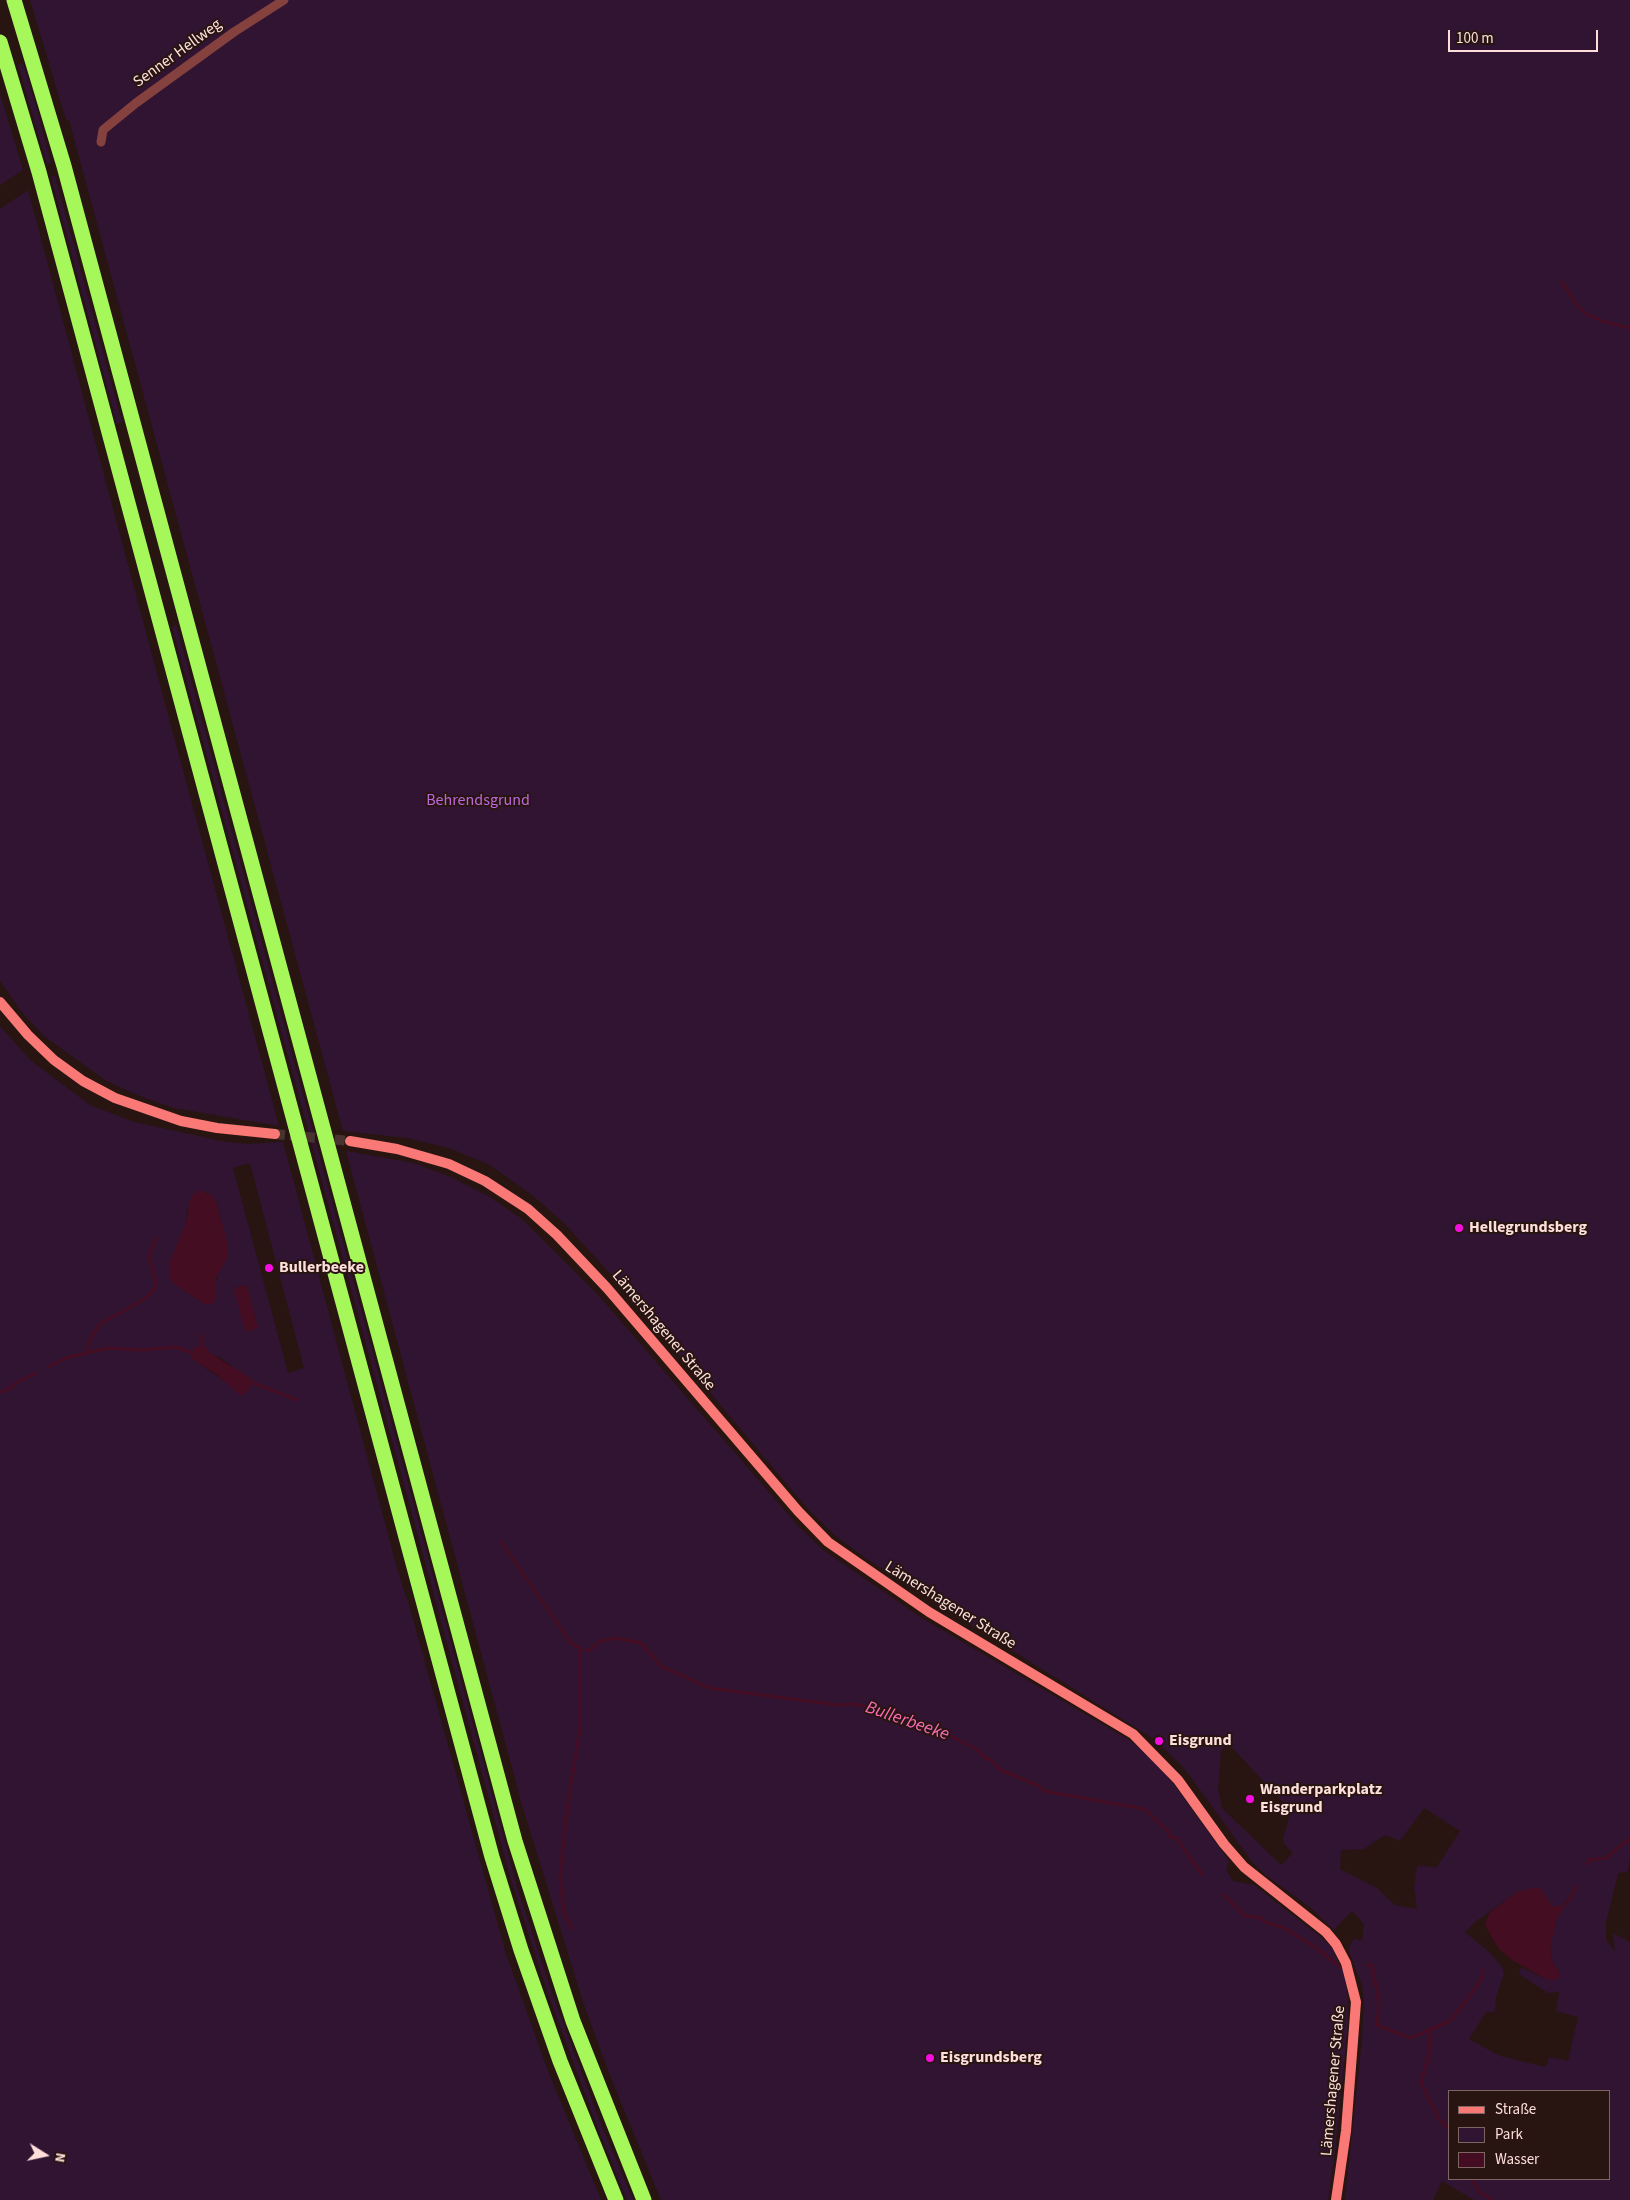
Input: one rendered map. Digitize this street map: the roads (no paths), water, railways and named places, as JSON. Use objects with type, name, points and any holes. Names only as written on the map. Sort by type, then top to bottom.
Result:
[{"type":"highway","points":[[14,0],[66,175],[500,1787],[546,1943],[602,2098],[644,2200]]},
{"type":"highway","points":[[0,42],[39,172],[478,1804],[531,1980],[573,2097],[616,2200]]},
{"type":"main road","points":[[0,1002],[28,1036],[54,1060],[83,1081],[115,1098],[181,1121],[217,1128],[275,1134]]},
{"type":"main road","name":"Lämershagener Straße","points":[[350,1141],[397,1149],[449,1164],[485,1181],[528,1209],[558,1235],[607,1288],[798,1511],[828,1542],[922,1608],[1133,1734],[1174,1775],[1224,1844],[1244,1868],[1326,1932],[1336,1944],[1346,1963],[1356,2002],[1346,2132],[1336,2200]]},
{"type":"street","name":"Senner Hellweg","points":[[101,142],[103,130],[136,103],[234,32],[284,0]]},
{"type":"water","points":[[200,1190],[212,1195],[216,1202],[228,1245],[227,1258],[216,1278],[215,1301],[210,1305],[203,1303],[174,1284],[169,1277],[169,1264],[186,1223],[191,1196]]},
{"type":"water","points":[[247,1285],[258,1328],[245,1332],[234,1288]]},
{"type":"water","points":[[195,1347],[206,1347],[211,1354],[248,1376],[253,1382],[247,1392],[241,1396],[216,1374],[191,1358]]},
{"type":"water","points":[[1536,1887],[1541,1889],[1552,1906],[1561,1906],[1570,1899],[1557,1918],[1550,1948],[1553,1964],[1560,1972],[1558,1979],[1548,1980],[1512,1960],[1498,1948],[1485,1925],[1489,1913],[1517,1892]]},
{"type":"waterway","points":[[1562,282],[1577,305],[1586,314],[1602,321],[1630,328]]},
{"type":"waterway","points":[[86,1352],[93,1334],[101,1323],[145,1299],[154,1289],[156,1280],[149,1256],[156,1238]]},
{"type":"waterway","points":[[201,1349],[202,1335]]},
{"type":"waterway","name":"Bullerbeeke","points":[[48,1367],[66,1358],[108,1348],[141,1350],[177,1347],[195,1354]]},
{"type":"waterway","name":"Bullerbeeke","points":[[0,1392],[9,1389],[16,1383],[36,1373]]},
{"type":"waterway","name":"Bullerbeeke","points":[[251,1382],[297,1400]]},
{"type":"waterway","points":[[501,1542],[572,1644],[580,1648],[580,1728],[566,1817],[560,1877],[564,1912],[572,1929]]},
{"type":"waterway","name":"Bullerbeeke","points":[[585,1650],[589,1651],[600,1641],[617,1638],[641,1643],[661,1666],[709,1688],[838,1705],[855,1704],[883,1711],[939,1730],[978,1750],[999,1769],[1041,1787],[1044,1791],[1144,1809],[1169,1832],[1169,1837],[1176,1838],[1202,1874]]},
{"type":"waterway","name":"Bullerbeeke","points":[[1587,1864],[1589,1860],[1606,1858],[1630,1838]]},
{"type":"waterway","name":"Bullerbeeke","points":[[1568,1901],[1577,1887]]},
{"type":"waterway","name":"Bullerbeeke","points":[[1224,1895],[1245,1916],[1258,1917],[1267,1923],[1282,1927],[1315,1947],[1339,1966]]},
{"type":"waterway","name":"Bullerbeeke","points":[[1367,1965],[1372,1965],[1379,2003],[1377,2025],[1410,2038],[1450,2021],[1482,1978],[1483,1970]]},
{"type":"waterway","name":"Bullerbeeke","points":[[1430,2029],[1429,2053],[1421,2083],[1439,2119],[1448,2128]]},
{"type":"waterway","name":"Bullerbeeke","points":[[1472,2180],[1480,2192],[1492,2200]]},
{"type":"tunnel","points":[[275,1134],[350,1141]]},
{"type":"place","name":"Hellegrundsberg","points":[[1459,1228]]},
{"type":"place","name":"Bullerbeeke","points":[[269,1268]]},
{"type":"place","name":"Eisgrund","points":[[1159,1741]]},
{"type":"place","name":"Wanderparkplatz Eisgrund","points":[[1250,1799]]},
{"type":"place","name":"Eisgrundsberg","points":[[930,2058]]},
{"type":"park label","name":"Behrendsgrund","points":[[478,801]]}]
